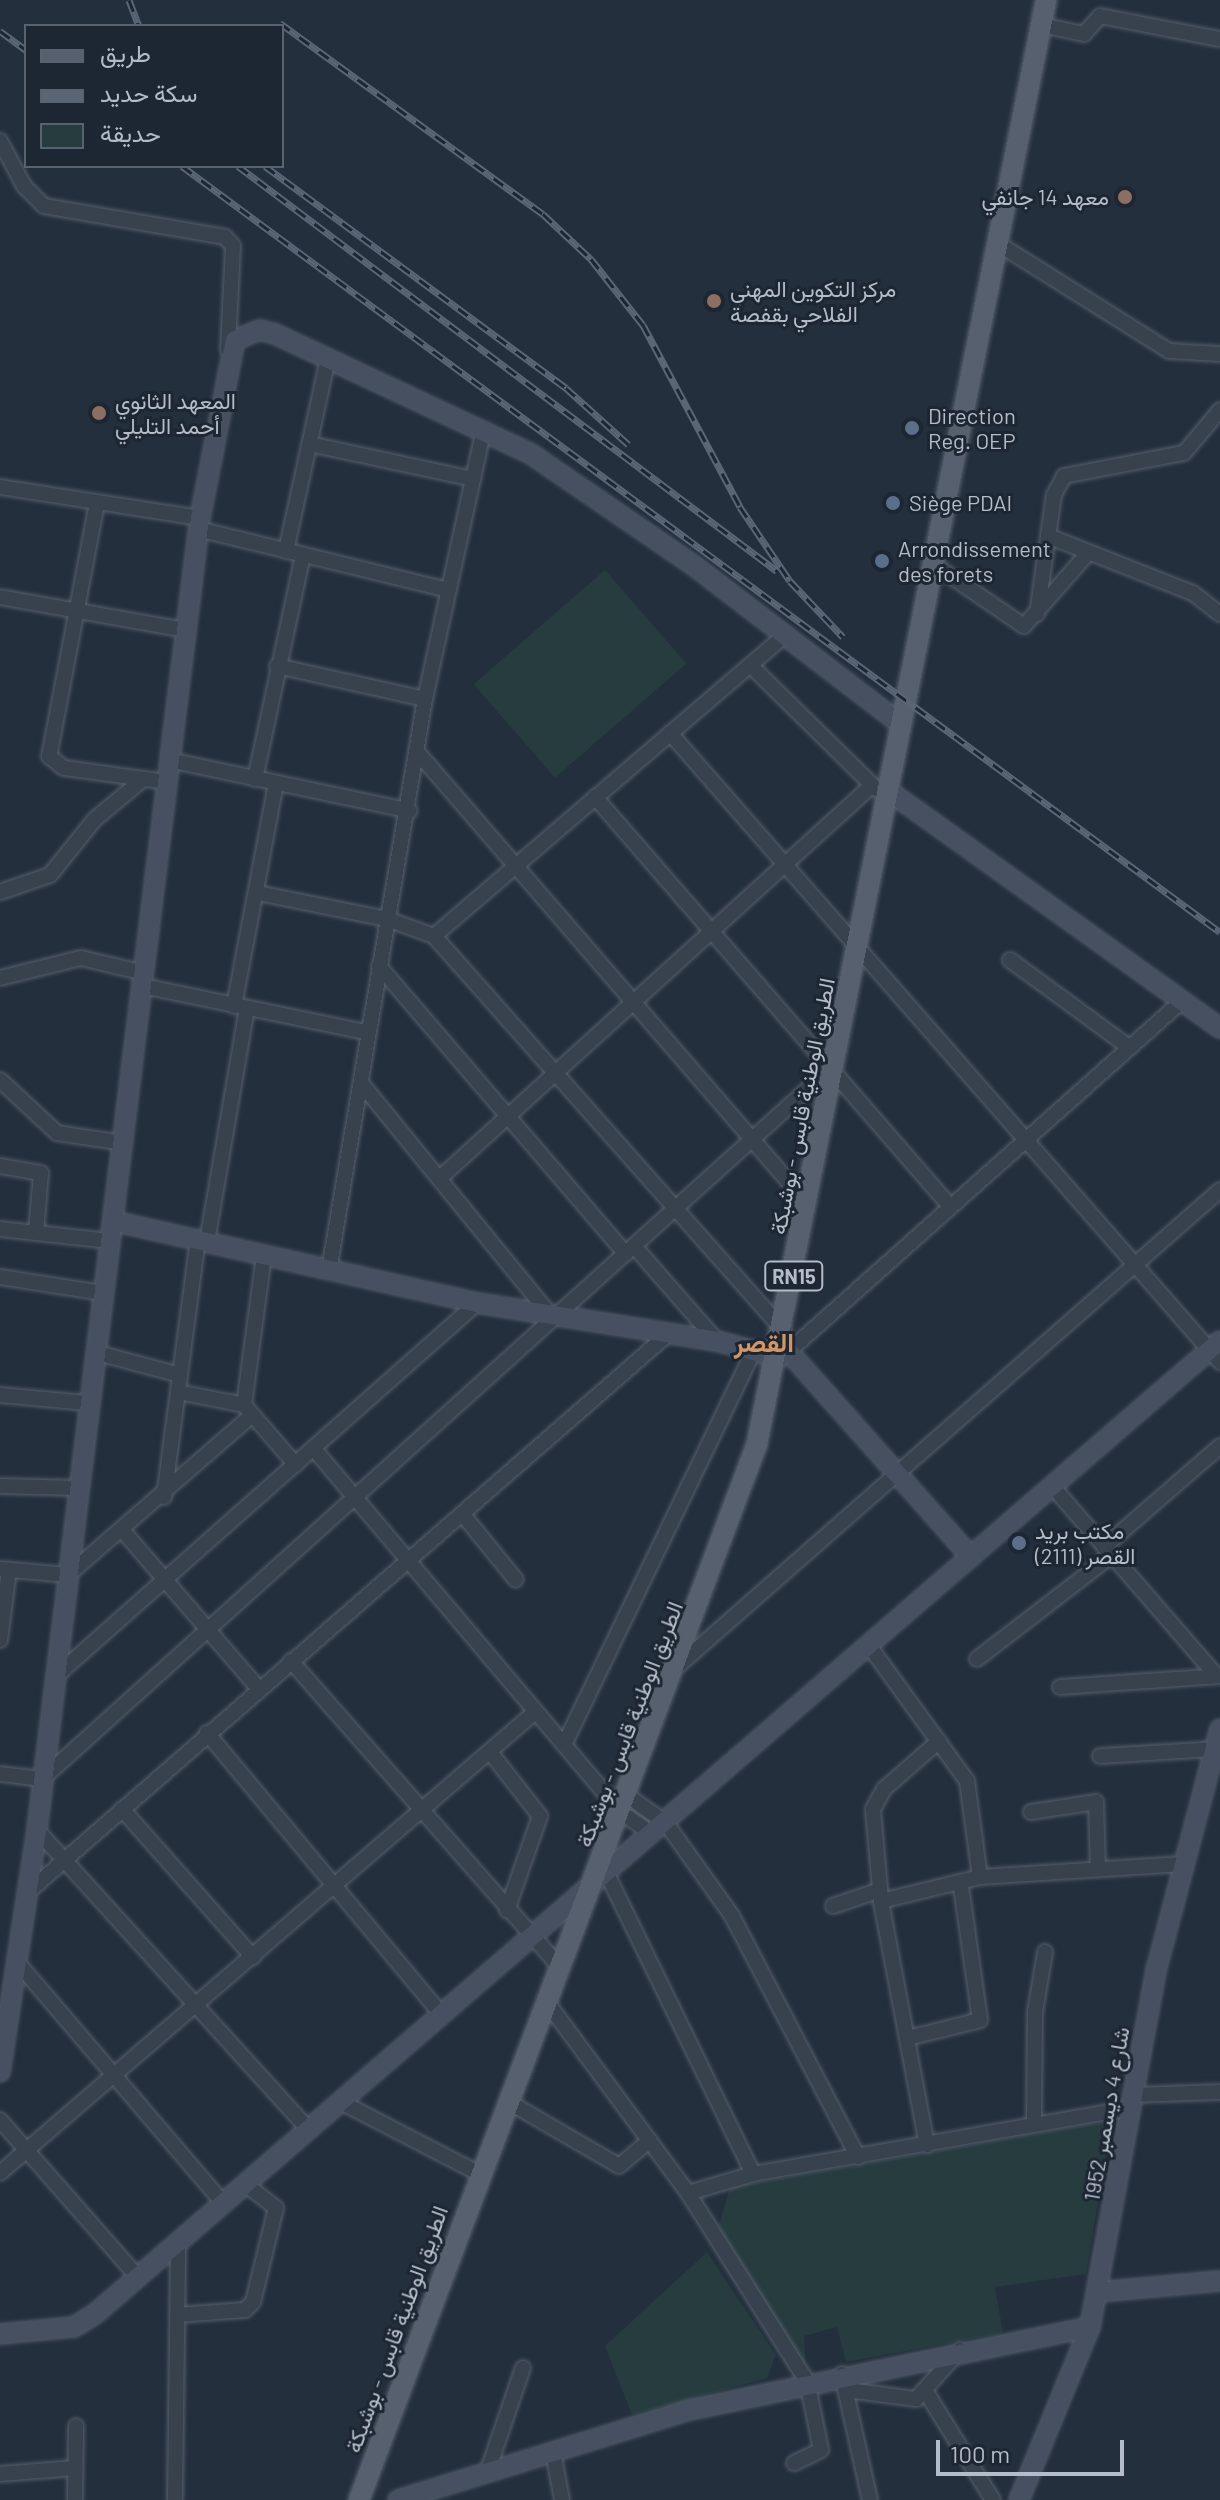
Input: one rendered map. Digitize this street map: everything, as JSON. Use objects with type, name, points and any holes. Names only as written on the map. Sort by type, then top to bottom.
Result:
[{"type":"main road","name":"الطريق الوطنية قابس - بوشبكة","points":[[359,2500],[478,2173],[679,1665],[783,1346],[807,1203],[858,943],[877,789],[898,722],[933,564],[1046,0]]},
{"type":"street","points":[[1041,25],[1084,34],[1100,16],[1220,39]]},
{"type":"street","points":[[0,141],[24,186],[44,206],[225,237],[233,246],[228,350],[199,523],[124,1143],[87,1403],[57,1675],[0,2072]]},
{"type":"street","points":[[997,243],[1169,351],[1220,354]]},
{"type":"street","points":[[228,350],[241,336],[260,330],[484,429],[587,488],[786,634],[898,722]]},
{"type":"street","points":[[286,551],[328,358]]},
{"type":"street","points":[[1037,614],[1048,536],[1064,476],[1184,453],[1220,410]]},
{"type":"street","points":[[329,1270],[361,1083],[366,1032],[410,811],[425,699],[484,429]]},
{"type":"street","points":[[310,444],[473,479]]},
{"type":"street","points":[[0,487],[199,523],[303,556],[449,590]]},
{"type":"street","points":[[97,503],[49,756],[64,768],[166,782]]},
{"type":"street","points":[[1048,536],[1087,554],[1193,593],[1220,614]]},
{"type":"street","points":[[933,564],[1016,625],[1037,614],[1087,554]]},
{"type":"street","points":[[255,779],[303,556]]},
{"type":"street","points":[[0,597],[186,630]]},
{"type":"street","points":[[434,936],[515,863],[752,667],[786,634]]},
{"type":"street","points":[[277,666],[425,699]]},
{"type":"street","points":[[752,667],[877,789],[1220,1028]]},
{"type":"street","points":[[0,2334],[74,2327],[178,2243],[971,1557],[1216,1351],[1024,1138],[788,861],[670,733]]},
{"type":"street","points":[[419,754],[807,1203]]},
{"type":"street","points":[[169,760],[410,811]]},
{"type":"street","points":[[0,892],[50,875],[95,819],[142,780]]},
{"type":"street","points":[[164,1497],[183,1393],[180,1375],[276,783]]},
{"type":"street","points":[[441,1177],[788,861],[877,789]]},
{"type":"street","points":[[595,797],[948,1204]]},
{"type":"street","points":[[258,893],[387,919],[434,936],[673,1209],[783,1346],[898,1471],[971,1557]]},
{"type":"street","points":[[0,978],[81,958],[241,1007],[366,1032]]},
{"type":"street","points":[[1010,960],[1129,1047]]},
{"type":"street","points":[[379,966],[509,1118],[717,1341]]},
{"type":"street","points":[[113,1221],[477,1303],[557,1318],[717,1341],[754,1350],[783,1346],[1182,1001]]},
{"type":"street","points":[[0,1774],[42,1779],[359,1500],[673,1209],[834,1070]]},
{"type":"street","points":[[0,1080],[57,1133],[124,1143]]},
{"type":"street","points":[[361,1083],[557,1318]]},
{"type":"street","points":[[0,1166],[41,1173],[36,1232]]},
{"type":"street","points":[[679,1665],[1220,1190]]},
{"type":"street","points":[[0,1229],[109,1241]]},
{"type":"street","points":[[0,1640],[4,1570],[68,1575],[164,1497],[248,1410],[264,1255]]},
{"type":"street","points":[[0,1277],[102,1293]]},
{"type":"street","points":[[57,1675],[477,1303]]},
{"type":"street","points":[[28,1892],[258,1688],[464,1516],[667,1335]]},
{"type":"street","points":[[564,1745],[754,1350]]},
{"type":"street","points":[[94,1352],[180,1375]]},
{"type":"street","points":[[183,1393],[248,1410],[296,1465]]},
{"type":"street","points":[[0,1395],[87,1403]]},
{"type":"street","points":[[977,1659],[1108,1551],[1220,1446]]},
{"type":"street","points":[[314,1449],[564,1745],[625,1805],[659,1829],[732,1916],[858,2157]]},
{"type":"street","points":[[0,1486],[78,1488]]},
{"type":"street","points":[[1053,1487],[1218,1676]]},
{"type":"street","points":[[464,1516],[516,1580]]},
{"type":"street","points":[[123,1531],[258,1688]]},
{"type":"street","points":[[870,1647],[967,1781],[980,1877]]},
{"type":"street","points":[[291,1661],[531,1940],[561,1968]]},
{"type":"street","points":[[1060,1687],[1218,1676]]},
{"type":"street","points":[[0,2173],[198,2006],[333,1885],[423,1812],[535,1712]]},
{"type":"street","name":"شارع 4 ديسمبر 1952","points":[[1019,2500],[1090,2327],[1099,2292],[1132,2101],[1183,1864],[1214,1783],[1214,1749],[1220,1729]]},
{"type":"street","points":[[207,1733],[443,2016]]},
{"type":"street","points":[[927,2145],[881,1895],[874,1802],[939,1741]]},
{"type":"street","points":[[1100,1756],[1214,1749]]},
{"type":"street","points":[[490,1752],[540,1816],[507,1910]]},
{"type":"street","points":[[1031,1812],[1096,1802],[1098,1868]]},
{"type":"street","points":[[122,1809],[253,1957]]},
{"type":"street","points":[[37,1830],[66,1856],[309,2130]]},
{"type":"street","points":[[833,1906],[881,1895],[961,1887],[980,1877],[1183,1864]]},
{"type":"street","points":[[607,1874],[753,2174]]},
{"type":"street","points":[[908,2038],[980,2020],[961,1887]]},
{"type":"street","points":[[1034,2121],[1035,2012],[1045,1952]]},
{"type":"street","points":[[18,1963],[117,2075],[225,2205]]},
{"type":"street","points":[[546,2001],[688,2193],[807,2381],[821,2450],[794,2463]]},
{"type":"street","points":[[688,2193],[753,2174],[927,2145],[1132,2101],[1220,2092]]},
{"type":"street","points":[[507,2101],[619,2166],[650,2140]]},
{"type":"street","points":[[341,2102],[478,2173]]},
{"type":"street","points":[[0,2120],[137,2276]]},
{"type":"street","points":[[698,2210],[711,2184]]},
{"type":"street","points":[[177,2315],[245,2310],[253,2302],[276,2208],[247,2185]]},
{"type":"street","points":[[175,2500],[178,2243]]},
{"type":"street","points":[[1099,2292],[1220,2281]]},
{"type":"street","points":[[398,2500],[553,2452],[807,2381],[843,2379],[960,2350],[1090,2327]]},
{"type":"street","points":[[843,2379],[916,2399],[926,2392],[960,2350]]},
{"type":"street","points":[[487,2473],[523,2368]]},
{"type":"street","points":[[843,2379],[870,2500]]},
{"type":"street","points":[[926,2392],[993,2500]]},
{"type":"street","points":[[75,2500],[76,2426]]},
{"type":"street","points":[[553,2452],[562,2500]]},
{"type":"street","points":[[0,2474],[75,2468]]},
{"type":"green space","points":[[605,570],[686,664],[555,778],[474,684]]},
{"type":"green space","points":[[1102,2122],[1110,2129],[1086,2274],[995,2287],[1003,2333],[846,2362],[837,2327],[804,2336],[806,2370],[716,2236],[730,2187]]},
{"type":"green space","points":[[707,2252],[776,2355],[767,2378],[632,2415],[605,2346]]},
{"type":"railway","points":[[129,0],[138,24]]},
{"type":"railway","points":[[284,26],[543,214],[591,259],[643,325],[740,507],[790,581],[843,637]]},
{"type":"railway","points":[[0,31],[24,49]]},
{"type":"railway","points":[[185,168],[1220,932]]},
{"type":"railway","points":[[241,168],[777,571]]},
{"type":"railway","points":[[268,168],[566,388],[628,444]]},
{"type":"place","name":"معهد 14 جانفي","points":[[1125,197]]},
{"type":"place","name":"مركز التكوين المهني الفلاحي بقفصة","points":[[714,301]]},
{"type":"place","name":"المعهد الثانوي أحمد التليلي","points":[[99,413]]},
{"type":"place","name":"Direction Reg. OEP","points":[[912,428]]},
{"type":"place","name":"Siège PDAI","points":[[893,503]]},
{"type":"place","name":"Arrondissement des forets","points":[[882,561]]},
{"type":"place","name":"مكتب بريد القصر (2111)","points":[[1019,1543]]},
{"type":"district","name":"القصر","points":[[764,1342]]}]
